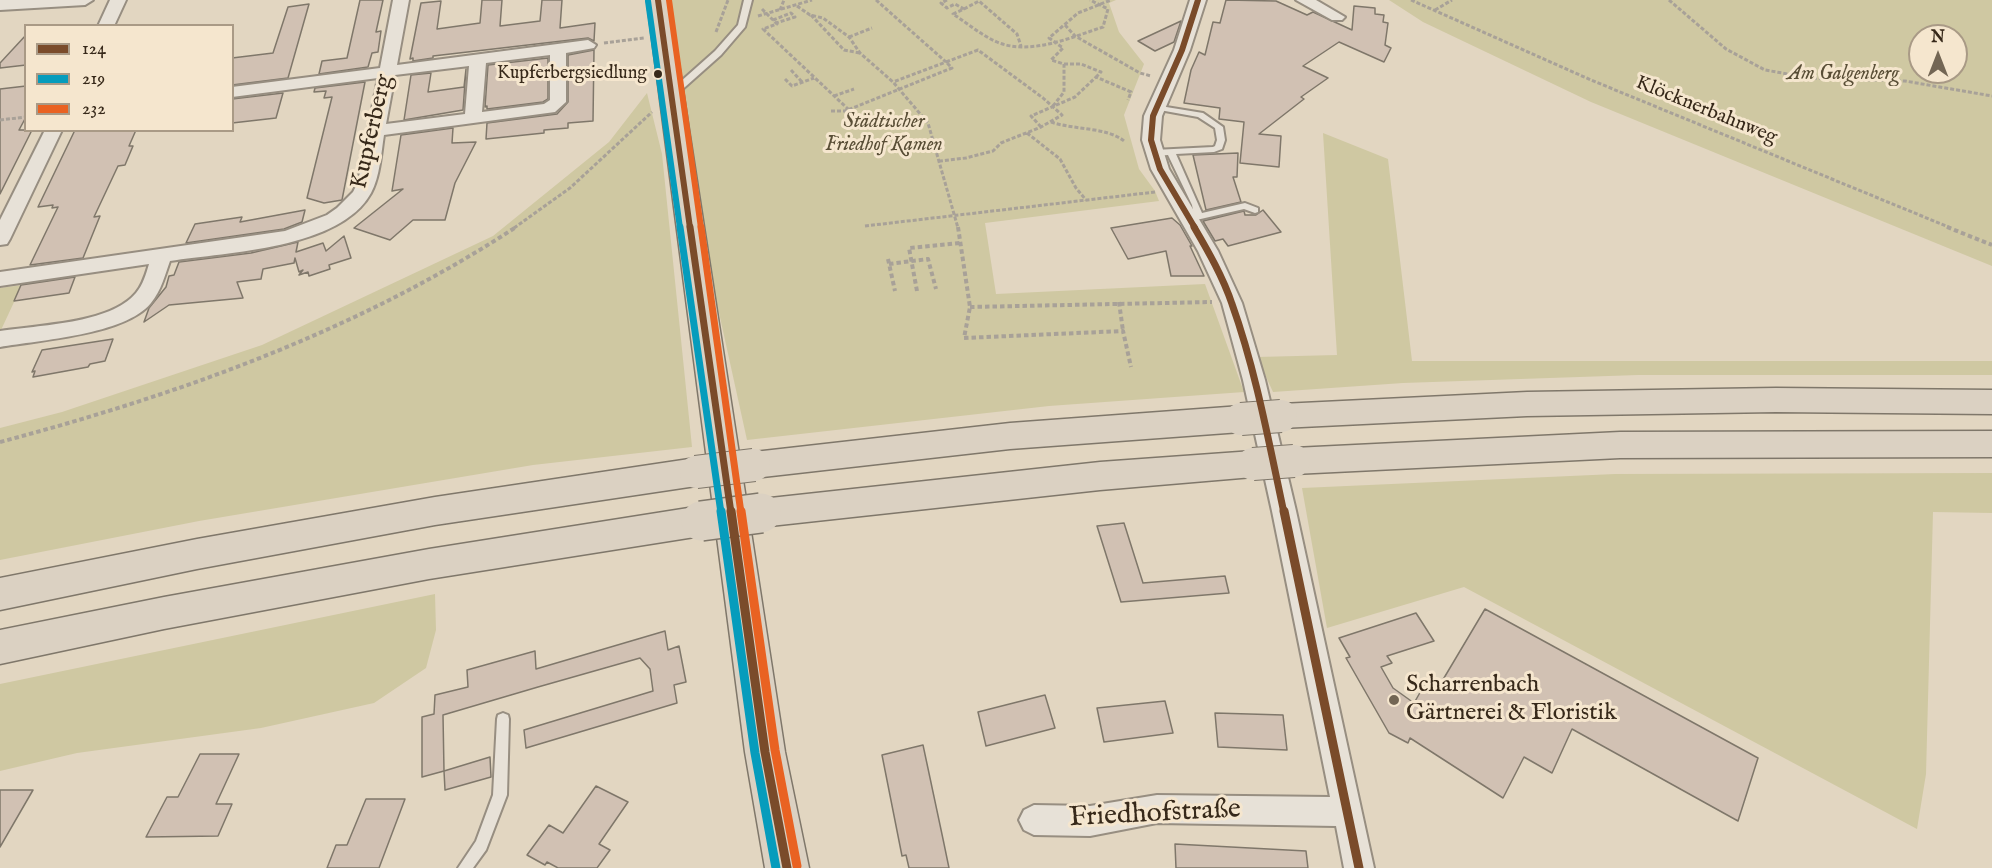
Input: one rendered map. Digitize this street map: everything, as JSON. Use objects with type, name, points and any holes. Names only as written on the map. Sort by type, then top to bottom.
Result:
[{"type":"main road","points":[[658,0],[765,752],[787,868]]},
{"type":"main road","points":[[0,594],[197,554],[423,513],[696,472],[1010,436],[1281,416],[1527,404],[1776,400],[1992,402]]},
{"type":"main road","points":[[0,647],[164,613],[429,564],[701,521],[1100,476],[1483,450],[1632,445],[1992,444]]},
{"type":"street","points":[[0,5],[85,0]]},
{"type":"street","points":[[107,24],[118,0]]},
{"type":"street","name":"Kupferberg","points":[[0,279],[161,257],[305,232],[336,218],[357,201],[363,192],[401,0]]},
{"type":"street","points":[[1198,0],[1182,50],[1167,81],[1150,128],[1162,152],[1170,189],[1194,218],[1232,303],[1254,380],[1359,868]]},
{"type":"street","points":[[1304,0],[1337,17]]},
{"type":"street","points":[[234,92],[588,45]]},
{"type":"street","points":[[376,131],[549,108],[558,102],[558,49]]},
{"type":"street","points":[[473,118],[478,60]]},
{"type":"street","points":[[0,239],[53,132]]},
{"type":"street","points":[[0,339],[105,321],[126,312],[148,293],[161,257]]},
{"type":"street","name":"Friedhofstraße","points":[[1034,820],[1090,820],[1158,810],[1348,812]]},
{"type":"lane","points":[[671,94],[718,53],[742,25],[747,0]]},
{"type":"lane","points":[[1157,107],[1207,118],[1219,127],[1221,133],[1219,147],[1214,149],[1162,152]]},
{"type":"lane","points":[[1162,152],[1180,175],[1196,205],[1194,218],[1245,206],[1255,210]]},
{"type":"lane","points":[[465,868],[481,845],[500,795],[502,719]]},
{"type":"path","points":[[780,10],[784,0]]},
{"type":"path","points":[[742,25],[766,14],[812,0]]},
{"type":"path","points":[[831,111],[848,109],[952,68],[876,0]]},
{"type":"path","points":[[936,0],[947,8],[955,4],[964,9]]},
{"type":"path","points":[[941,3],[947,0]]},
{"type":"path","points":[[1021,46],[1017,34],[979,1],[953,15],[999,43],[1021,46],[1053,43],[1103,27],[1108,9],[1090,0]]},
{"type":"path","points":[[1041,127],[1032,117],[1075,97],[1101,72],[1081,64],[1064,64],[1051,60],[1063,48],[1049,38],[1078,13],[1108,0]]},
{"type":"path","name":"Klöcknerbahnweg","points":[[1411,0],[1592,80],[1992,245]]},
{"type":"path","points":[[1434,11],[1452,0]]},
{"type":"path","points":[[1669,0],[1724,49],[1766,70],[1794,76],[1895,80],[1931,84],[1992,96]]},
{"type":"path","points":[[797,6],[810,15],[844,50],[860,53]]},
{"type":"path","points":[[762,9],[775,22]]},
{"type":"path","points":[[775,22],[795,17],[792,14],[775,22],[763,29],[848,109]]},
{"type":"path","points":[[810,15],[823,18],[849,38],[860,53],[893,82],[928,123],[957,216],[970,307],[964,338],[1123,331]]},
{"type":"path","points":[[1065,25],[1075,36],[1140,73],[1167,81]]},
{"type":"path","points":[[849,38],[872,28]]},
{"type":"path","points":[[628,40],[634,39]]},
{"type":"path","points":[[893,82],[978,50],[1062,115],[1041,127],[1002,143],[993,151],[966,158],[940,161]]},
{"type":"path","points":[[1053,106],[1064,92],[1064,64]]},
{"type":"path","points":[[791,70],[802,82]]},
{"type":"path","points":[[1096,77],[1131,92],[1128,100]]},
{"type":"path","points":[[785,79],[792,86],[814,78]]},
{"type":"path","points":[[834,96],[854,89]]},
{"type":"path","points":[[0,442],[121,409],[205,379],[306,339],[394,296],[469,256],[540,211],[589,172],[671,94]]},
{"type":"path","points":[[0,120],[24,117]]},
{"type":"path","points":[[1051,122],[1069,128],[1114,133],[1124,141]]},
{"type":"path","points":[[1027,133],[1035,143],[1062,162],[1079,195],[1086,200]]},
{"type":"path","points":[[865,226],[1170,189]]},
{"type":"path","points":[[917,291],[909,248],[960,243]]},
{"type":"path","points":[[895,291],[889,262],[928,259],[936,289]]},
{"type":"path","points":[[1119,303],[1131,367]]},
{"type":"path","points":[[970,307],[1232,303]]},
{"type":"green space","name":"Städtischer Friedhof Kamen","points":[[660,0],[1116,0],[1109,3],[1119,32],[1144,64],[1124,115],[1139,169],[1155,191],[1159,201],[985,223],[996,294],[1205,284],[1244,392],[1049,406],[747,440],[683,149]]},
{"type":"green space","name":"Am Galgenberg","points":[[1389,0],[1992,0],[1992,266],[1591,102],[1423,22]]},
{"type":"green space","points":[[647,93],[662,154],[692,447],[533,465],[199,521],[0,560],[0,428],[62,412],[262,345],[493,236],[609,142]]},
{"type":"green space","points":[[1323,133],[1388,159],[1412,361],[1992,361],[1992,375],[1638,375],[1403,383],[1273,392],[1257,357],[1337,355]]},
{"type":"green space","points":[[22,285],[1,330],[0,330],[0,288]]},
{"type":"green space","points":[[1992,473],[1992,513],[1933,512],[1926,774],[1917,829],[1464,587],[1327,628],[1302,488],[1615,474]]},
{"type":"green space","points":[[435,594],[436,630],[426,668],[374,703],[261,728],[77,753],[0,771],[0,684]]},
{"type":"building","points":[[360,0],[383,0],[376,32],[381,31],[378,52],[372,53],[368,67],[319,74],[322,61],[347,58]]},
{"type":"building","points":[[482,0],[502,0],[500,26],[540,21],[542,0],[562,0],[560,28],[595,23],[594,41],[588,38],[433,56],[433,58],[413,61],[413,58],[410,59],[421,3],[441,1],[437,29],[480,23]]},
{"type":"building","points":[[1226,0],[1276,1],[1307,15],[1313,12],[1352,30],[1354,6],[1375,8],[1375,14],[1384,15],[1383,22],[1388,23],[1385,45],[1391,48],[1384,62],[1339,42],[1303,66],[1328,78],[1301,97],[1304,99],[1259,134],[1281,136],[1279,167],[1240,163],[1244,122],[1219,119],[1220,108],[1184,103],[1191,70],[1199,52],[1205,55],[1213,22],[1220,23]]},
{"type":"building","points":[[309,4],[288,78],[234,85],[234,58],[273,53],[288,7]]},
{"type":"building","points":[[1181,21],[1174,42],[1155,51],[1138,41]]},
{"type":"building","points":[[24,37],[24,65],[0,68],[0,63]]},
{"type":"building","points":[[594,50],[593,121],[568,123],[568,128],[544,130],[544,133],[486,139],[487,123],[557,114],[568,102],[568,55]]},
{"type":"building","points":[[548,58],[548,99],[543,102],[487,109],[487,106],[485,107],[488,65]]},
{"type":"building","points":[[466,69],[463,110],[404,120],[411,75],[431,73],[428,92],[464,87]]},
{"type":"building","points":[[365,82],[342,200],[324,203],[307,198],[332,97],[324,98],[326,91],[314,92],[315,88]]},
{"type":"building","points":[[24,86],[24,121],[19,130],[31,132],[0,194],[0,89]]},
{"type":"building","points":[[283,93],[276,118],[234,123],[234,99]]},
{"type":"building","points":[[453,128],[452,143],[476,142],[455,183],[445,220],[413,220],[390,240],[354,228],[403,189],[392,191],[401,135]]},
{"type":"building","points":[[74,132],[135,132],[129,146],[133,146],[125,165],[118,166],[94,217],[100,216],[83,258],[30,265],[58,207],[52,208],[53,205],[38,207]]},
{"type":"building","points":[[1238,153],[1237,177],[1233,177],[1241,202],[1206,210],[1193,155]]},
{"type":"building","points":[[305,210],[302,222],[284,229],[186,243],[195,224],[242,217],[240,222]]},
{"type":"building","points":[[1263,210],[1281,232],[1228,246],[1223,239],[1215,241],[1203,221],[1244,211],[1245,215],[1256,215]]},
{"type":"building","points":[[1172,218],[1180,225],[1192,246],[1190,246],[1204,276],[1171,276],[1166,251],[1128,259],[1111,228]]},
{"type":"building","points":[[344,236],[351,258],[329,265],[330,269],[309,276],[308,272],[299,275],[303,270],[299,272],[295,258],[294,263],[263,269],[261,279],[237,282],[243,298],[169,305],[144,322],[149,308],[166,287],[169,276],[174,275],[179,262],[251,253],[298,242],[296,252],[323,243],[326,251]]},
{"type":"building","points":[[75,277],[69,293],[14,301],[21,285]]},
{"type":"building","points":[[113,339],[105,361],[90,364],[88,367],[33,377],[35,371],[32,372],[42,350]]},
{"type":"building","points":[[1124,523],[1143,583],[1225,576],[1229,593],[1121,602],[1097,526]]},
{"type":"building","points":[[1485,609],[1758,758],[1738,821],[1572,729],[1552,773],[1524,757],[1503,798],[1410,738],[1408,743],[1389,733],[1346,658],[1350,657],[1339,638],[1416,613],[1434,641],[1387,656],[1392,663],[1381,667],[1393,688],[1414,703],[1429,677],[1441,683]]},
{"type":"building","points":[[665,631],[668,650],[679,646],[686,682],[674,685],[677,703],[526,748],[524,730],[653,691],[650,669],[640,658],[538,687],[443,715],[444,771],[422,777],[422,717],[434,714],[435,695],[468,687],[467,670],[535,651],[536,669]]},
{"type":"building","points":[[1045,695],[1055,728],[986,746],[978,712]]},
{"type":"building","points":[[1165,701],[1173,733],[1104,742],[1097,708]]},
{"type":"building","points":[[1215,713],[1283,715],[1287,750],[1218,747]]},
{"type":"building","points":[[923,745],[949,868],[909,868],[906,855],[902,856],[882,755]]},
{"type":"building","points":[[200,754],[239,754],[216,804],[232,804],[218,836],[146,837],[167,797],[178,797]]},
{"type":"building","points":[[490,757],[491,777],[445,790],[444,771]]},
{"type":"building","points":[[596,786],[628,802],[599,844],[610,850],[597,868],[558,868],[547,862],[545,865],[527,855],[549,825],[563,833]]},
{"type":"building","points":[[0,790],[33,790],[0,847]]},
{"type":"building","points":[[366,799],[405,799],[379,868],[327,868],[336,845],[347,845]]},
{"type":"building","points":[[1175,844],[1306,851],[1308,868],[1176,868]]},
{"type":"transit line","name":"124","points":[[658,0],[765,752],[787,868]]},
{"type":"transit line","name":"232","points":[[669,0],[775,750],[797,866]]},
{"type":"transit line","name":"124","points":[[1198,0],[1182,50],[1153,116],[1151,140],[1160,169],[1208,251],[1232,303],[1254,380],[1284,511],[1359,868]]},
{"type":"transit line","name":"219","points":[[648,1],[755,753],[776,868]]},
{"type":"place","name":"Kupferbergsiedlung","points":[[658,74]]},
{"type":"place","name":"Scharrenbach Gärtnerei & Floristik","points":[[1394,700]]}]
